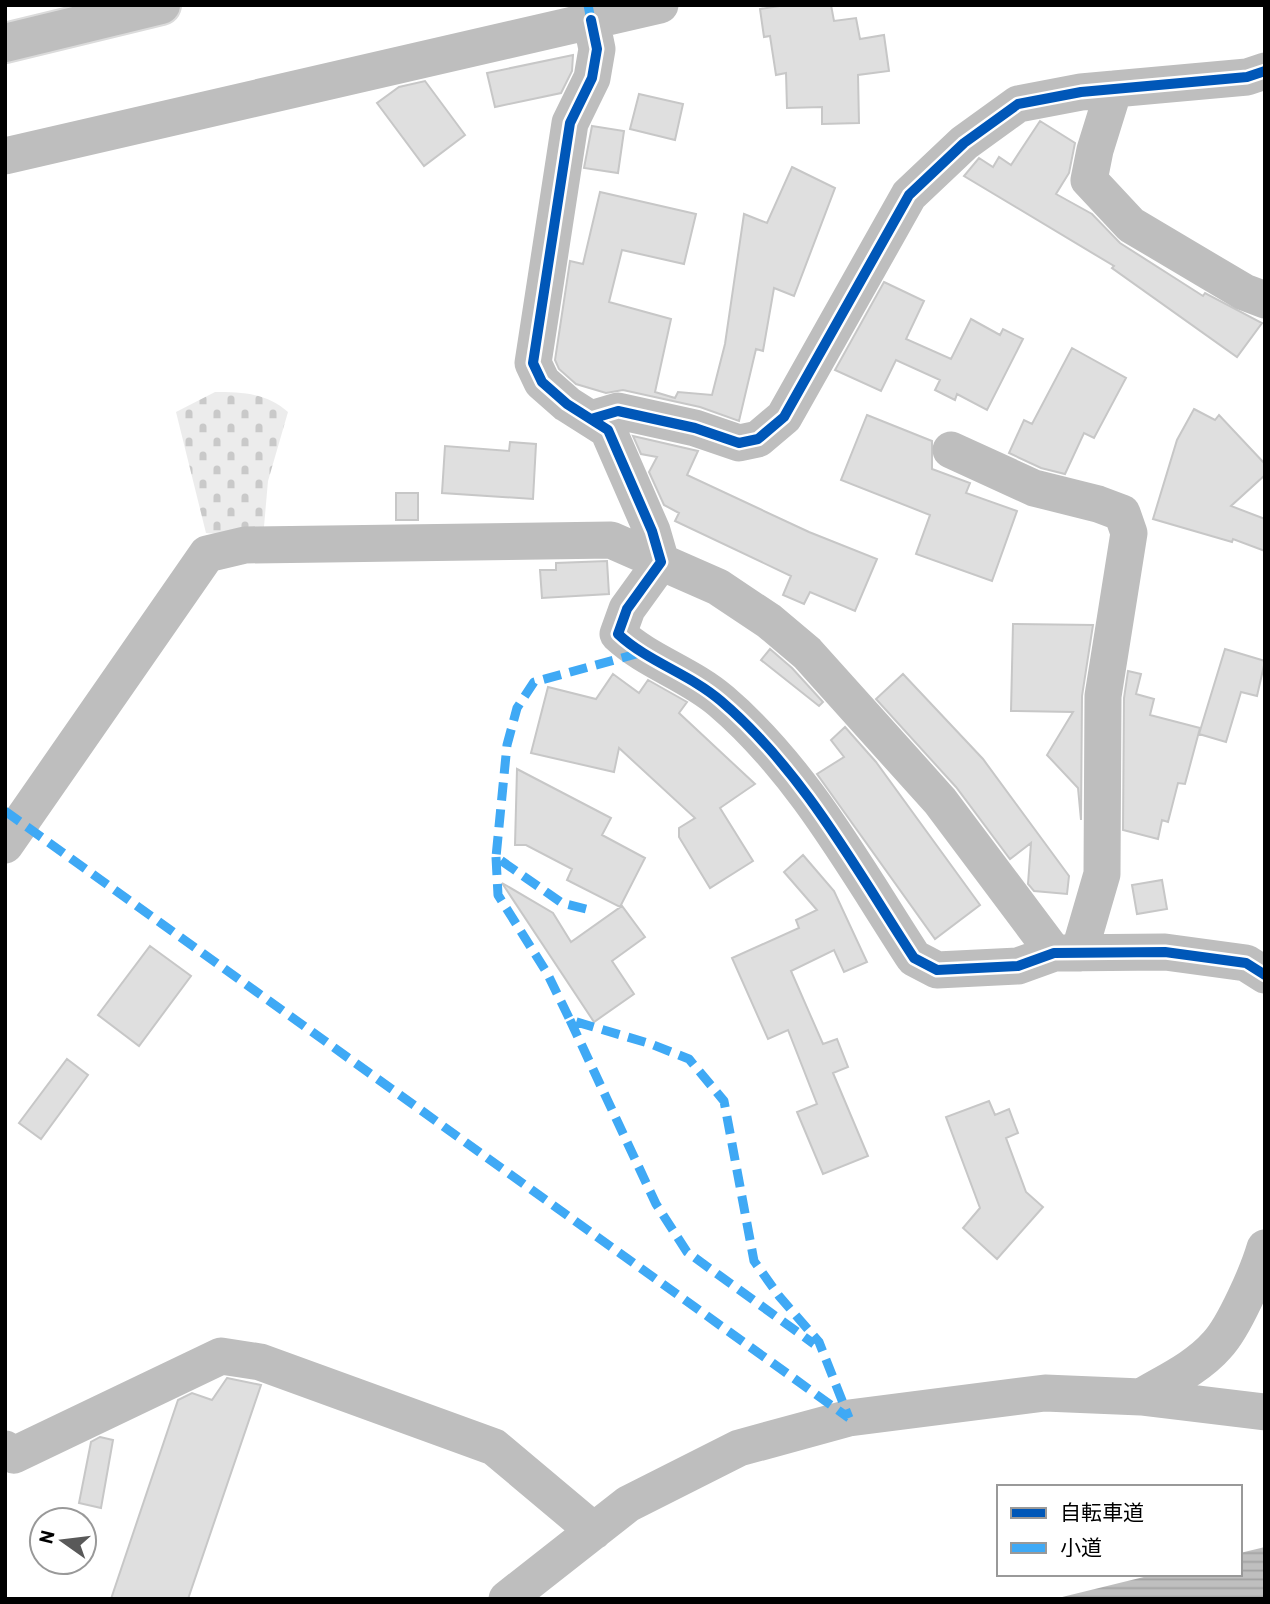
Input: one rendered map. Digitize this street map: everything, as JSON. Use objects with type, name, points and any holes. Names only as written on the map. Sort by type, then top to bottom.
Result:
[{"type":"highway","points":[[5,43],[160,5]]},
{"type":"street","points":[[5,156],[660,5]]},
{"type":"street","points":[[591,20],[597,49],[592,78],[570,124],[533,363],[542,382],[608,430],[652,531],[661,562]]},
{"type":"street","points":[[591,419],[618,411],[695,428],[739,443],[758,439],[785,417],[909,195],[964,144],[1018,104],[1114,89],[1247,77],[1265,71]]},
{"type":"street","points":[[1114,89],[1095,150],[1089,180],[1130,225],[1244,292],[1265,300]]},
{"type":"street","points":[[951,450],[1034,488],[1122,513],[1129,533],[1104,696],[1101,874],[1067,953]]},
{"type":"street","points":[[5,845],[207,554],[245,545],[611,540],[718,587],[769,621],[807,653],[940,801],[1067,953]]},
{"type":"street","points":[[661,562],[626,609],[618,634],[633,648],[720,699],[785,768],[914,958],[937,970],[1018,966],[1067,953],[1165,952],[1246,963],[1265,975]]},
{"type":"street","points":[[1141,1397],[1186,1370],[1218,1345],[1259,1269],[1265,1248]]},
{"type":"street","points":[[5,1449],[15,1455],[221,1356],[260,1362],[494,1447],[594,1531]]},
{"type":"street","points":[[507,1599],[628,1504],[739,1448],[849,1418],[1045,1393],[1141,1397],[1265,1412]]},
{"type":"green space","points":[[215,392],[263,397],[288,412],[268,481],[263,538],[206,533],[176,412]]},
{"type":"shaded area","points":[[1265,1547],[1265,1599],[1054,1599],[1148,1576],[1242,1576],[1242,1553]]},
{"type":"building","points":[[786,5],[831,5],[834,21],[856,18],[860,39],[884,35],[889,71],[858,75],[859,123],[822,124],[822,107],[787,108],[786,73],[776,75],[770,36],[764,37],[760,9]]},
{"type":"building","points":[[573,55],[572,71],[561,93],[495,107],[487,73]]},
{"type":"building","points":[[425,81],[465,135],[424,166],[377,103],[399,87]]},
{"type":"building","points":[[639,94],[683,104],[675,140],[630,129]]},
{"type":"building","points":[[1040,121],[1075,143],[1069,173],[1056,194],[1092,214],[1120,243],[1203,296],[1205,293],[1262,323],[1237,357],[1112,268],[1114,266],[964,176],[979,158],[993,167],[999,157],[1011,165]]},
{"type":"building","points":[[592,126],[624,131],[618,173],[584,168]]},
{"type":"building","points":[[792,167],[835,188],[794,296],[774,288],[763,351],[756,349],[739,421],[700,407],[623,390],[606,393],[576,384],[559,369],[555,360],[570,261],[583,264],[600,192],[696,214],[684,264],[622,250],[609,302],[671,319],[655,392],[675,398],[678,392],[712,395],[725,344],[744,214],[767,223]]},
{"type":"building","points":[[884,282],[924,301],[906,339],[951,359],[971,319],[1000,335],[1003,329],[1023,339],[987,410],[957,394],[955,400],[935,390],[940,380],[896,360],[881,391],[835,370]]},
{"type":"building","points":[[1072,348],[1126,378],[1094,438],[1084,433],[1065,474],[1041,468],[1009,453],[1024,420],[1032,424]]},
{"type":"building","points":[[1194,409],[1215,420],[1219,415],[1265,464],[1265,475],[1231,506],[1265,519],[1265,551],[1233,539],[1232,542],[1153,519],[1177,440]]},
{"type":"building","points":[[867,415],[932,441],[932,469],[970,483],[966,493],[1017,511],[992,581],[916,554],[930,515],[841,480]]},
{"type":"building","points":[[633,436],[698,451],[687,475],[809,532],[877,559],[855,611],[810,592],[804,604],[783,595],[791,576],[675,521],[679,513],[664,505],[649,472],[657,457],[641,454]]},
{"type":"building","points":[[510,442],[536,444],[533,499],[442,493],[445,446],[509,451]]},
{"type":"building","points":[[396,493],[418,493],[418,520],[396,520]]},
{"type":"building","points":[[607,561],[609,594],[542,598],[540,570],[556,570],[556,563]]},
{"type":"building","points":[[1013,624],[1093,625],[1082,696],[1081,820],[1078,788],[1047,755],[1073,712],[1011,711]]},
{"type":"building","points":[[770,649],[792,668],[823,702],[819,706],[761,660]]},
{"type":"building","points":[[1225,649],[1265,661],[1257,696],[1241,692],[1226,742],[1199,734]]},
{"type":"building","points":[[1128,671],[1141,674],[1136,694],[1154,699],[1150,715],[1200,728],[1185,784],[1178,783],[1168,822],[1162,820],[1158,839],[1123,830],[1124,698]]},
{"type":"building","points":[[613,674],[639,693],[648,680],[687,702],[679,713],[755,784],[720,808],[753,861],[710,888],[679,837],[679,828],[695,818],[619,748],[614,772],[531,753],[548,687],[596,699]]},
{"type":"building","points":[[903,674],[983,759],[1069,876],[1067,894],[1034,891],[1028,884],[1031,843],[1010,859],[956,787],[876,699]]},
{"type":"building","points":[[845,727],[876,762],[980,905],[935,939],[817,774],[844,757],[831,740]]},
{"type":"building","points":[[517,769],[611,818],[602,835],[645,858],[620,907],[567,880],[572,869],[526,845],[515,845]]},
{"type":"building","points":[[803,855],[834,891],[867,962],[844,972],[834,950],[791,971],[823,1044],[837,1039],[848,1067],[833,1073],[868,1156],[823,1174],[797,1112],[817,1104],[788,1030],[768,1039],[732,958],[799,928],[796,920],[817,910],[784,872]]},
{"type":"building","points":[[1162,880],[1167,909],[1137,914],[1132,885]]},
{"type":"building","points":[[502,883],[553,913],[571,942],[622,906],[645,937],[612,961],[634,994],[594,1022]]},
{"type":"building","points":[[150,946],[191,976],[139,1046],[98,1015]]},
{"type":"building","points":[[67,1059],[88,1075],[41,1139],[19,1123]]},
{"type":"building","points":[[989,1101],[995,1115],[1009,1109],[1018,1133],[1006,1138],[1026,1192],[1043,1207],[997,1259],[963,1228],[980,1208],[946,1117]]},
{"type":"building","points":[[227,1378],[261,1385],[188,1599],[111,1599],[178,1400],[192,1393],[212,1400]]},
{"type":"building","points":[[100,1437],[113,1440],[101,1508],[79,1503],[91,1442]]},
{"type":"marked path","points":[[588,5],[591,20]]},
{"type":"marked path","points":[[586,909],[562,903],[496,857],[507,745],[517,708],[534,682],[640,653]]},
{"type":"marked path","points":[[5,811],[849,1418]]},
{"type":"marked path","points":[[496,857],[498,895],[547,973],[570,1020],[651,1044],[689,1059],[724,1101],[754,1261],[779,1296],[819,1342],[849,1418]]},
{"type":"marked path","points":[[570,1020],[656,1204],[687,1252],[814,1344]]},
{"type":"cycle path","points":[[591,20],[597,49],[592,78],[570,123],[533,363],[542,382],[567,404],[608,430],[652,531],[661,562],[627,609],[618,634],[642,652],[709,692],[750,728],[777,758],[826,822],[914,958],[937,970],[1018,966],[1054,953],[1165,952],[1246,963],[1265,975]]},
{"type":"cycle path","points":[[591,419],[618,411],[695,428],[739,443],[758,439],[784,417],[909,195],[964,143],[1018,104],[1081,92],[1247,77],[1265,71]]}]
